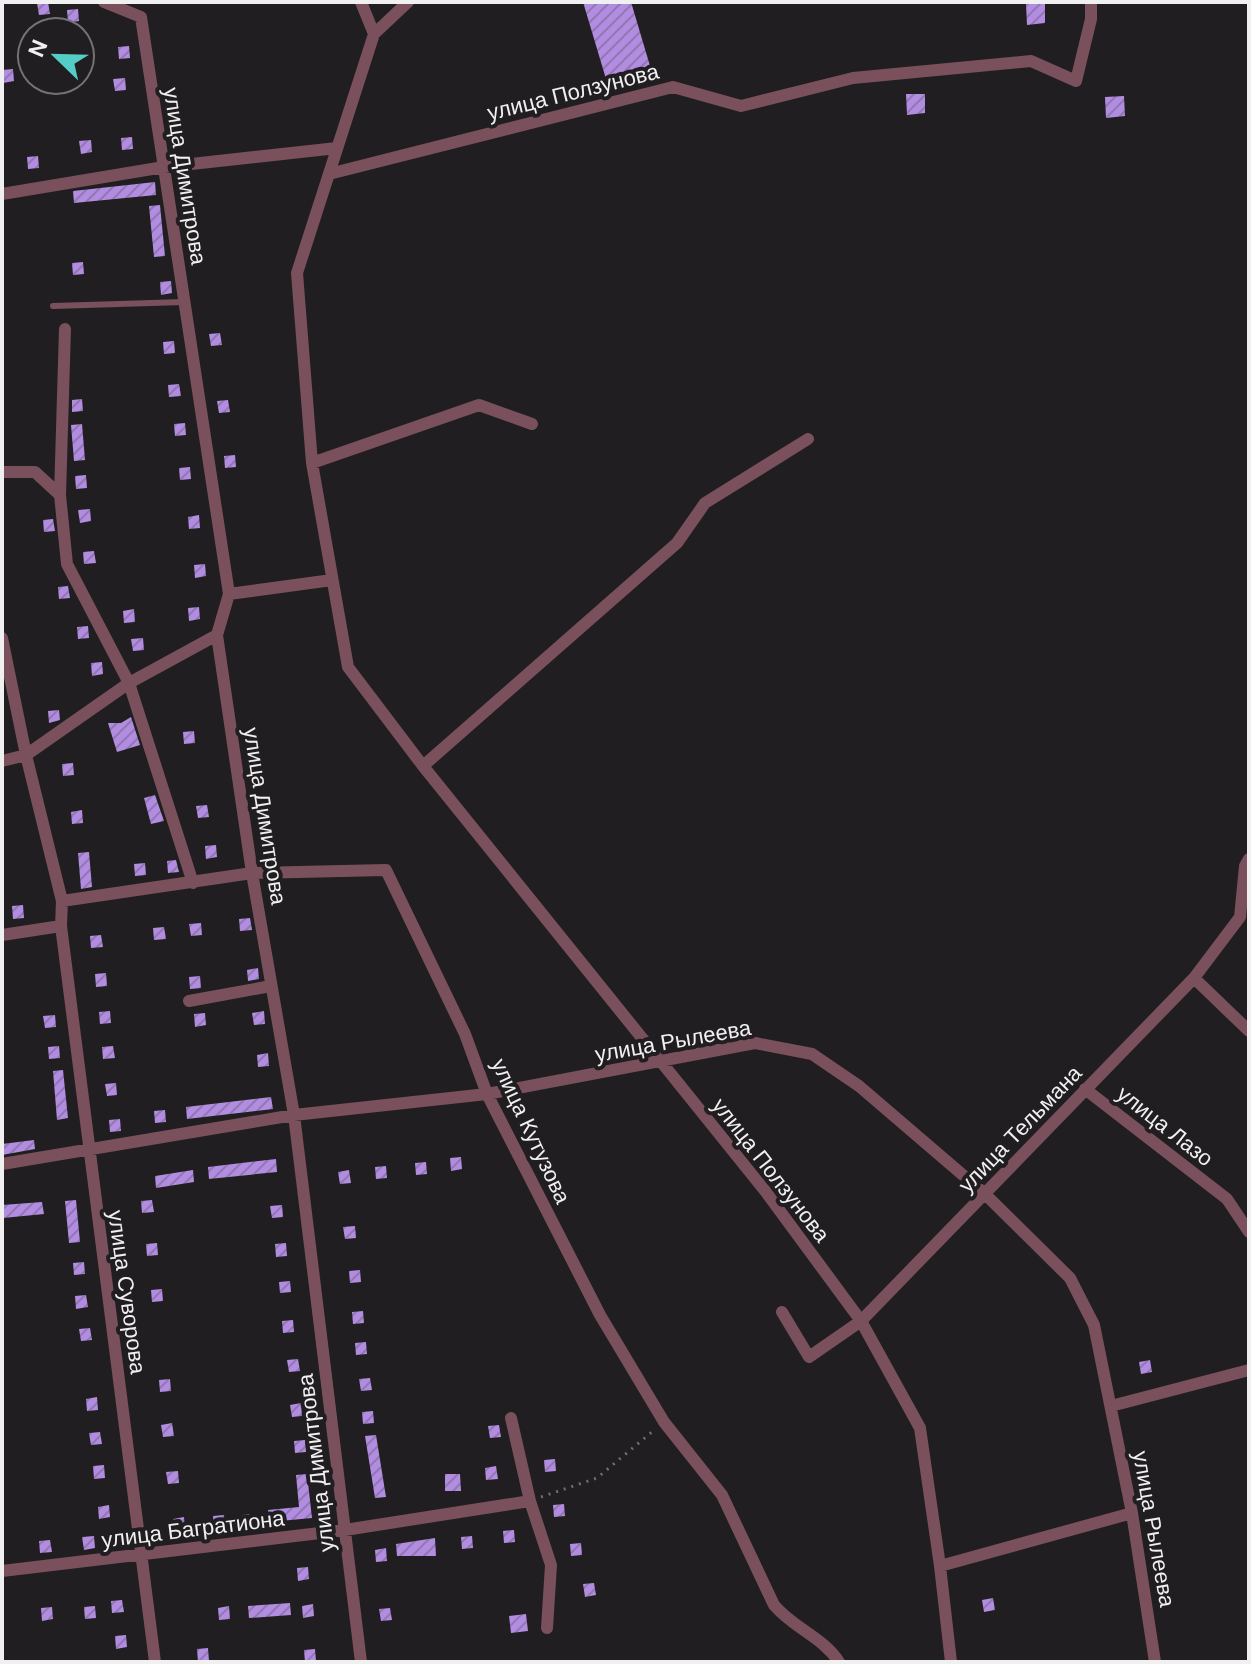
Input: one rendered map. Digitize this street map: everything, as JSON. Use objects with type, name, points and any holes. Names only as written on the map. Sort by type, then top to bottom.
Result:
[{"type":"street","points":[[104,2],[141,17]]},
{"type":"street","name":"улица Димитрова","points":[[137,2],[229,594],[217,635],[252,873],[294,1115],[361,1662]]},
{"type":"street","points":[[361,2],[374,34],[408,2]]},
{"type":"street","name":"улица Ползунова","points":[[329,174],[673,87],[741,106],[853,78],[1031,61],[1076,81],[1091,19],[1091,2]]},
{"type":"street","name":"улица Ползунова","points":[[374,34],[297,273],[312,463],[348,667],[423,766],[766,1192],[861,1321],[920,1428],[951,1662]]},
{"type":"street","points":[[2,194],[164,167],[337,148]]},
{"type":"street","points":[[65,329],[60,495],[67,564],[129,683],[193,883]]},
{"type":"street","points":[[312,463],[479,405],[532,424]]},
{"type":"street","points":[[423,766],[677,543],[705,503],[808,439]]},
{"type":"street","points":[[2,472],[35,472],[60,495]]},
{"type":"street","points":[[229,594],[332,580]]},
{"type":"street","points":[[2,761],[26,755],[129,683],[217,635]]},
{"type":"street","name":"улица Суворова","points":[[2,638],[26,755],[62,901],[61,926],[87,1151],[155,1662]]},
{"type":"street","name":"улица Тельмана","points":[[782,1312],[809,1357],[861,1321],[1194,978],[1240,917],[1245,866],[1249,859]]},
{"type":"street","name":"улица Кутузова","points":[[62,901],[252,873],[386,870],[465,1034],[487,1094],[593,1302],[664,1422],[722,1495],[774,1605],[786,1620],[825,1645],[839,1662]]},
{"type":"street","points":[[2,935],[61,926]]},
{"type":"street","points":[[1194,978],[1249,1031]]},
{"type":"street","points":[[189,1001],[271,986]]},
{"type":"street","name":"улица Рылеева","points":[[2,1164],[294,1115],[487,1094],[755,1043],[812,1054],[859,1086],[985,1194],[1070,1278],[1094,1325],[1132,1513],[1155,1662]]},
{"type":"street","name":"улица Лазо","points":[[1085,1089],[1227,1199],[1249,1232]]},
{"type":"street","points":[[1111,1406],[1249,1370]]},
{"type":"street","points":[[511,1418],[530,1501],[551,1565],[547,1628]]},
{"type":"street","name":"улица Багратиона","points":[[2,1571],[345,1530],[530,1501]]},
{"type":"street","points":[[940,1566],[1132,1513]]},
{"type":"lane","points":[[53,306],[184,302]]},
{"type":"path","points":[[530,1501],[597,1478],[664,1422]]},
{"type":"building","points":[[48,2],[50,14],[39,15],[37,3]]},
{"type":"building","points":[[583,2],[631,2],[653,76],[609,89]]},
{"type":"building","points":[[1045,3],[1045,23],[1027,25],[1026,4]]},
{"type":"building","points":[[78,9],[79,16],[67,16],[67,10]]},
{"type":"building","points":[[129,46],[130,58],[119,59],[118,47]]},
{"type":"building","points":[[13,69],[14,81],[3,83],[2,70]]},
{"type":"building","points":[[125,78],[126,90],[115,91],[113,79]]},
{"type":"building","points":[[906,94],[925,94],[925,113],[907,115]]},
{"type":"building","points":[[1124,96],[1125,116],[1106,118],[1105,97]]},
{"type":"building","points":[[132,137],[133,149],[122,150],[121,138]]},
{"type":"building","points":[[91,140],[92,152],[81,154],[79,141]]},
{"type":"building","points":[[38,156],[39,168],[28,169],[27,157]]},
{"type":"building","points":[[155,182],[156,195],[74,203],[73,191]]},
{"type":"building","points":[[160,205],[165,256],[154,257],[149,206]]},
{"type":"building","points":[[83,262],[84,274],[73,275],[72,263]]},
{"type":"building","points":[[171,281],[172,293],[161,295],[160,282]]},
{"type":"building","points":[[220,333],[222,345],[211,346],[209,334]]},
{"type":"building","points":[[174,341],[175,353],[164,354],[163,342]]},
{"type":"building","points":[[179,384],[181,396],[169,397],[168,385]]},
{"type":"building","points":[[82,399],[83,411],[72,412],[72,400]]},
{"type":"building","points":[[228,400],[230,412],[219,413],[217,401]]},
{"type":"building","points":[[185,423],[186,435],[175,436],[174,424]]},
{"type":"building","points":[[82,424],[85,460],[74,461],[71,425]]},
{"type":"building","points":[[235,455],[236,467],[225,468],[224,456]]},
{"type":"building","points":[[190,467],[191,479],[180,480],[179,468]]},
{"type":"building","points":[[86,475],[87,488],[76,489],[75,476]]},
{"type":"building","points":[[90,509],[91,521],[80,523],[78,510]]},
{"type":"building","points":[[199,515],[200,528],[189,529],[188,517]]},
{"type":"building","points":[[53,519],[55,531],[44,532],[43,520]]},
{"type":"building","points":[[94,551],[96,563],[84,564],[83,552]]},
{"type":"building","points":[[205,564],[206,576],[195,578],[194,565]]},
{"type":"building","points":[[68,586],[70,598],[59,599],[58,587]]},
{"type":"building","points":[[199,607],[200,619],[189,621],[188,608]]},
{"type":"building","points":[[134,609],[135,622],[124,623],[123,611]]},
{"type":"building","points":[[88,626],[89,638],[78,639],[77,627]]},
{"type":"building","points":[[143,638],[144,650],[133,651],[131,639]]},
{"type":"building","points":[[102,662],[103,674],[92,676],[91,663]]},
{"type":"building","points":[[59,710],[60,720],[49,723],[48,711]]},
{"type":"building","points":[[131,717],[140,745],[117,752],[108,723],[121,723]]},
{"type":"building","points":[[194,731],[195,743],[184,744],[183,732]]},
{"type":"building","points":[[259,750],[260,762],[249,764],[248,751]]},
{"type":"building","points":[[73,763],[74,775],[63,776],[62,764]]},
{"type":"building","points":[[155,795],[164,821],[151,824],[144,798]]},
{"type":"building","points":[[207,805],[209,817],[198,818],[196,806]]},
{"type":"building","points":[[82,810],[83,823],[72,824],[71,812]]},
{"type":"building","points":[[270,818],[271,830],[260,831],[259,819]]},
{"type":"building","points":[[216,845],[217,857],[206,859],[205,846]]},
{"type":"building","points":[[89,852],[92,887],[81,889],[78,853]]},
{"type":"building","points":[[176,860],[179,872],[168,873],[167,861]]},
{"type":"building","points":[[145,863],[146,875],[135,876],[134,864]]},
{"type":"building","points":[[23,905],[24,918],[13,919],[12,906]]},
{"type":"building","points":[[250,918],[252,930],[240,931],[239,919]]},
{"type":"building","points":[[201,923],[202,935],[191,936],[189,924]]},
{"type":"building","points":[[164,927],[166,939],[154,940],[153,928]]},
{"type":"building","points":[[101,935],[103,947],[91,948],[90,936]]},
{"type":"building","points":[[258,968],[259,979],[248,981],[247,970]]},
{"type":"building","points":[[106,973],[107,986],[96,987],[95,974]]},
{"type":"building","points":[[200,976],[201,988],[190,989],[189,977]]},
{"type":"building","points":[[110,1011],[111,1023],[100,1024],[99,1012]]},
{"type":"building","points":[[264,1011],[265,1024],[254,1025],[252,1013]]},
{"type":"building","points":[[205,1013],[206,1025],[195,1027],[194,1014]]},
{"type":"building","points":[[55,1015],[56,1027],[45,1028],[43,1016]]},
{"type":"building","points":[[59,1046],[60,1058],[49,1059],[48,1047]]},
{"type":"building","points":[[113,1046],[115,1058],[103,1059],[102,1047]]},
{"type":"building","points":[[268,1053],[269,1066],[258,1067],[257,1055]]},
{"type":"building","points":[[63,1070],[68,1118],[57,1120],[53,1071]]},
{"type":"building","points":[[116,1083],[117,1095],[107,1096],[105,1084]]},
{"type":"building","points":[[271,1097],[273,1109],[187,1119],[186,1107]]},
{"type":"building","points":[[165,1110],[166,1122],[155,1123],[154,1111]]},
{"type":"building","points":[[120,1119],[121,1131],[110,1132],[109,1120]]},
{"type":"building","points":[[34,1140],[35,1149],[2,1155],[2,1144]]},
{"type":"building","points":[[461,1157],[462,1169],[451,1171],[450,1158]]},
{"type":"building","points":[[276,1159],[277,1172],[209,1179],[208,1167]]},
{"type":"building","points":[[426,1162],[427,1174],[416,1175],[415,1163]]},
{"type":"building","points":[[386,1166],[387,1178],[376,1179],[375,1167]]},
{"type":"building","points":[[193,1170],[194,1182],[156,1188],[155,1176]]},
{"type":"building","points":[[349,1170],[351,1183],[340,1184],[338,1172]]},
{"type":"building","points":[[76,1200],[80,1242],[69,1243],[65,1201]]},
{"type":"building","points":[[152,1200],[154,1212],[142,1213],[141,1201]]},
{"type":"building","points":[[42,1202],[44,1214],[3,1218],[2,1205]]},
{"type":"building","points":[[282,1205],[283,1217],[272,1218],[270,1206]]},
{"type":"building","points":[[355,1226],[356,1238],[345,1239],[343,1227]]},
{"type":"building","points":[[157,1243],[158,1255],[147,1256],[146,1244]]},
{"type":"building","points":[[286,1243],[287,1256],[276,1257],[275,1244]]},
{"type":"building","points":[[84,1262],[85,1274],[74,1275],[73,1263]]},
{"type":"building","points":[[360,1270],[361,1282],[350,1283],[349,1271]]},
{"type":"building","points":[[290,1281],[291,1292],[280,1293],[279,1282]]},
{"type":"building","points":[[162,1289],[163,1301],[152,1302],[151,1290]]},
{"type":"building","points":[[86,1295],[88,1307],[76,1309],[75,1296]]},
{"type":"building","points":[[363,1311],[364,1323],[353,1324],[352,1312]]},
{"type":"building","points":[[293,1320],[294,1332],[283,1333],[282,1321]]},
{"type":"building","points":[[90,1328],[92,1340],[81,1341],[79,1329]]},
{"type":"building","points":[[366,1342],[367,1354],[356,1355],[355,1343]]},
{"type":"building","points":[[298,1359],[300,1371],[289,1372],[287,1360]]},
{"type":"building","points":[[1150,1360],[1152,1372],[1141,1374],[1139,1362]]},
{"type":"building","points":[[370,1378],[372,1390],[361,1391],[359,1379]]},
{"type":"building","points":[[170,1379],[171,1391],[160,1392],[159,1380]]},
{"type":"building","points":[[97,1397],[98,1410],[87,1411],[86,1399]]},
{"type":"building","points":[[301,1403],[302,1416],[292,1417],[290,1405]]},
{"type":"building","points":[[373,1411],[374,1423],[363,1424],[362,1412]]},
{"type":"building","points":[[172,1423],[174,1436],[163,1437],[161,1425]]},
{"type":"building","points":[[499,1425],[501,1437],[490,1438],[488,1426]]},
{"type":"building","points":[[100,1432],[102,1444],[91,1445],[89,1433]]},
{"type":"building","points":[[376,1435],[386,1497],[375,1498],[365,1436]]},
{"type":"building","points":[[305,1440],[306,1452],[295,1453],[294,1441]]},
{"type":"building","points":[[555,1459],[556,1471],[545,1472],[544,1460]]},
{"type":"building","points":[[104,1465],[105,1478],[94,1479],[93,1466]]},
{"type":"building","points":[[496,1466],[498,1479],[486,1480],[485,1468]]},
{"type":"building","points":[[178,1471],[179,1483],[168,1484],[166,1472]]},
{"type":"building","points":[[307,1474],[312,1518],[269,1522],[268,1510],[299,1507],[296,1475]]},
{"type":"building","points":[[445,1474],[460,1474],[461,1491],[445,1491]]},
{"type":"building","points":[[564,1504],[565,1516],[554,1517],[553,1505]]},
{"type":"building","points":[[109,1505],[110,1517],[99,1519],[98,1507]]},
{"type":"building","points":[[253,1514],[254,1526],[243,1527],[242,1515]]},
{"type":"building","points":[[224,1515],[225,1527],[214,1528],[213,1516]]},
{"type":"building","points":[[184,1517],[185,1530],[174,1531],[173,1519]]},
{"type":"building","points":[[514,1530],[515,1542],[504,1543],[503,1531]]},
{"type":"building","points":[[94,1536],[95,1548],[84,1550],[82,1537]]},
{"type":"building","points":[[472,1536],[473,1548],[462,1549],[461,1537]]},
{"type":"building","points":[[435,1538],[436,1556],[397,1556],[396,1544]]},
{"type":"building","points":[[50,1540],[52,1552],[40,1553],[39,1541]]},
{"type":"building","points":[[581,1543],[582,1555],[571,1556],[570,1544]]},
{"type":"building","points":[[386,1548],[387,1561],[376,1562],[375,1550]]},
{"type":"building","points":[[308,1567],[309,1579],[298,1581],[297,1568]]},
{"type":"building","points":[[594,1583],[596,1595],[585,1597],[583,1584]]},
{"type":"building","points":[[993,1598],[995,1610],[984,1612],[982,1600]]},
{"type":"building","points":[[122,1600],[124,1612],[112,1613],[111,1601]]},
{"type":"building","points":[[290,1603],[291,1615],[249,1618],[248,1606]]},
{"type":"building","points":[[313,1604],[314,1616],[303,1618],[302,1606]]},
{"type":"building","points":[[95,1606],[96,1618],[85,1619],[84,1607]]},
{"type":"building","points":[[229,1606],[230,1619],[219,1620],[218,1608]]},
{"type":"building","points":[[52,1607],[53,1619],[42,1621],[41,1608]]},
{"type":"building","points":[[390,1608],[392,1620],[381,1621],[379,1609]]},
{"type":"building","points":[[526,1614],[528,1631],[511,1633],[509,1616]]},
{"type":"building","points":[[126,1635],[127,1647],[116,1649],[115,1636]]},
{"type":"building","points":[[208,1648],[209,1661],[198,1662],[197,1649]]},
{"type":"building","points":[[315,1649],[316,1661],[305,1662],[304,1650]]}]
